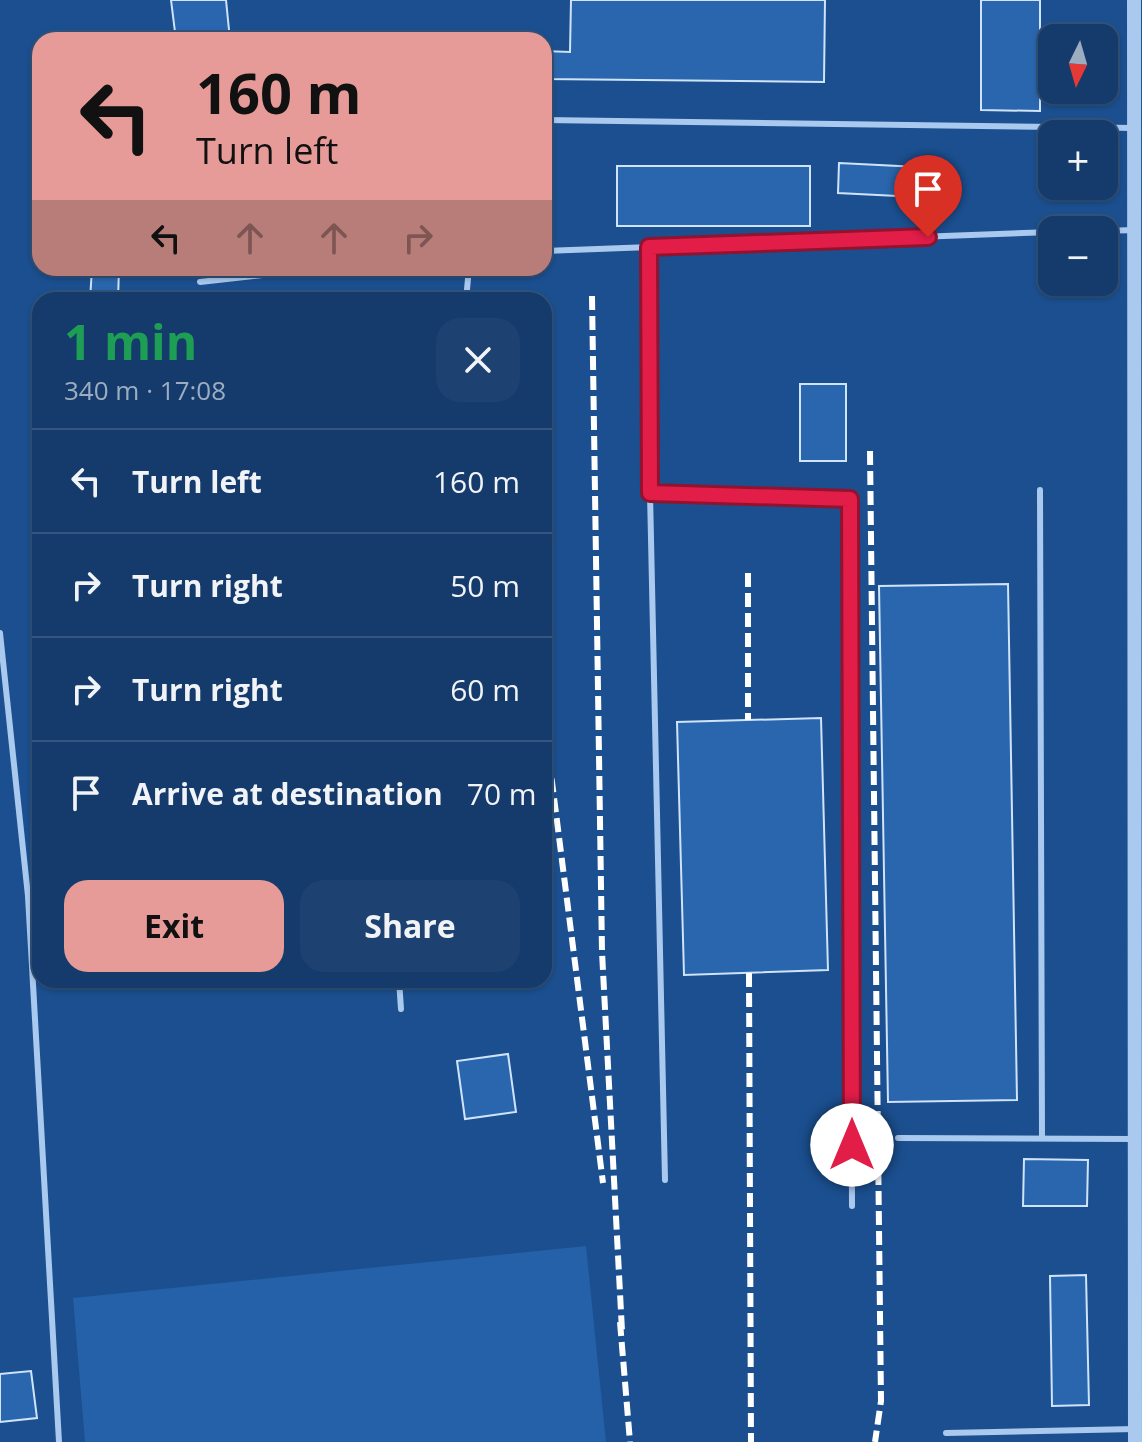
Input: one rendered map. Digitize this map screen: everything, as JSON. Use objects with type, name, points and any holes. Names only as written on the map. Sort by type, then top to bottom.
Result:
[{"type":"street","points":[[1134,0],[1138,26],[1134,128],[1135,1436]]},
{"type":"lane","points":[[552,120],[1134,128]]},
{"type":"lane","points":[[1118,231],[1134,230]]},
{"type":"lane","points":[[552,251],[1038,233]]},
{"type":"lane","points":[[649,247],[650,493],[665,1180]]},
{"type":"lane","points":[[200,282],[254,276]]},
{"type":"lane","points":[[1040,490],[1042,1138]]},
{"type":"lane","points":[[650,493],[850,499],[852,1206]]},
{"type":"lane","points":[[0,633],[28,896],[32,966]]},
{"type":"lane","points":[[33,988],[59,1442]]},
{"type":"lane","points":[[400,988],[401,1009]]},
{"type":"lane","points":[[898,1138],[1134,1139]]},
{"type":"lane","points":[[946,1433],[1135,1436]]},
{"type":"shaded area","points":[[586,1246],[606,1442],[85,1442],[73,1298]]},
{"type":"building","points":[[171,0],[226,0],[229,32],[175,32]]},
{"type":"building","points":[[571,0],[825,0],[824,82],[552,79],[552,51],[570,52]]},
{"type":"building","points":[[981,0],[1040,0],[1040,111],[981,110]]},
{"type":"building","points":[[839,163],[938,168],[937,198],[838,193]]},
{"type":"building","points":[[617,166],[810,166],[810,226],[617,226]]},
{"type":"building","points":[[92,276],[119,276],[118,292],[90,292]]},
{"type":"building","points":[[800,384],[846,384],[846,461],[800,461]]},
{"type":"building","points":[[1008,584],[1017,1100],[888,1102],[879,586]]},
{"type":"building","points":[[821,718],[828,970],[684,975],[677,722]]},
{"type":"building","points":[[508,1054],[516,1112],[465,1119],[457,1061]]},
{"type":"building","points":[[1024,1159],[1088,1160],[1087,1206],[1023,1206]]},
{"type":"building","points":[[1086,1275],[1089,1405],[1052,1406],[1050,1276]]},
{"type":"building","points":[[31,1371],[37,1418],[0,1422],[0,1374]]},
{"type":"railway","points":[[592,296],[602,952],[622,1331]]},
{"type":"railway","points":[[870,451],[881,1401],[875,1442]]},
{"type":"railway","points":[[748,573],[748,720]]},
{"type":"railway","points":[[552,782],[603,1183]]},
{"type":"railway","points":[[749,973],[751,1442]]},
{"type":"railway","points":[[620,1322],[630,1442]]},
{"type":"route","points":[[852,1145],[850,499],[650,493],[649,247],[928,237]]}]
